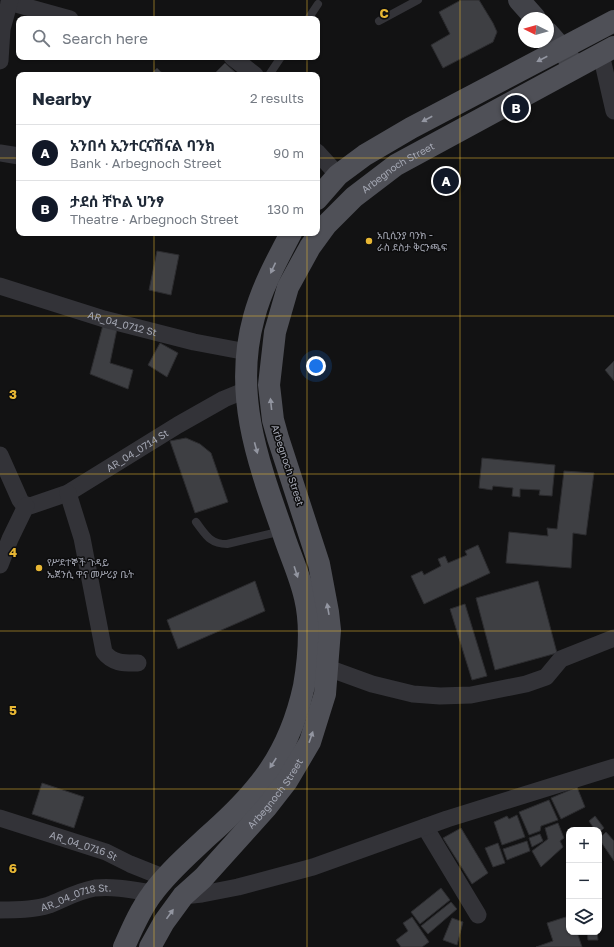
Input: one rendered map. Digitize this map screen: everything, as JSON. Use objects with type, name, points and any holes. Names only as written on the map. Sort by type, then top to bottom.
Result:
[{"type":"main road","points":[[320,196],[338,175],[366,155],[411,128],[488,86],[614,21]]},
{"type":"main road","name":"Arbegnoch Street","points":[[320,233],[354,197],[396,165],[608,50]]},
{"type":"main road","name":"Arbegnoch Street","points":[[124,947],[136,921],[159,886],[256,789],[283,747],[298,708],[308,659],[308,622],[305,598],[266,483],[248,414],[246,390],[248,352],[254,317],[263,290],[289,236]]},
{"type":"main road","name":"Arbegnoch Street","points":[[150,947],[164,922],[183,896],[208,873],[288,781],[310,742],[325,694],[330,630],[320,564],[278,438],[271,404],[269,385],[275,332],[288,287],[310,246],[318,236]]},
{"type":"street","points":[[519,0],[530,12]]},
{"type":"street","points":[[0,61],[1,28],[10,1],[60,16]]},
{"type":"street","points":[[554,40],[575,67]]},
{"type":"street","points":[[608,50],[614,111]]},
{"type":"street","points":[[236,60],[251,72]]},
{"type":"street","points":[[0,153],[16,156]]},
{"type":"street","points":[[320,155],[338,175]]},
{"type":"street","name":"AR_04_0712 St","points":[[0,286],[104,319],[194,342],[248,352]]},
{"type":"street","name":"AR_04_0714 St","points":[[23,503],[30,506],[68,493],[178,425],[224,399],[246,390]]},
{"type":"street","points":[[0,454],[23,503],[0,565]]},
{"type":"street","points":[[68,493],[82,538],[104,652],[112,660],[118,662],[138,663]]},
{"type":"street","points":[[328,668],[372,684],[405,692],[440,696],[471,695],[546,677],[561,659],[614,638]]},
{"type":"street","points":[[183,896],[202,894],[268,880],[313,867],[425,827],[573,778],[614,767]]},
{"type":"street","name":"AR_04_0716 St","points":[[0,818],[106,852],[130,864],[159,886]]},
{"type":"street","points":[[425,827],[478,915]]},
{"type":"street","name":"AR_04_0718 St.","points":[[0,910],[20,910],[47,906],[82,891],[93,889],[159,886]]},
{"type":"lane","points":[[379,21],[418,0]]},
{"type":"lane","points":[[310,16],[318,4]]},
{"type":"lane","points":[[271,72],[280,60]]},
{"type":"lane","points":[[196,522],[211,541],[219,544],[227,544],[282,531]]},
{"type":"building","points":[[461,0],[479,0],[497,32],[493,42],[443,68],[431,45],[450,34],[439,12]]},
{"type":"building","points":[[225,63],[235,72],[216,72]]},
{"type":"building","points":[[157,68],[161,72],[153,72]]},
{"type":"building","points":[[157,251],[179,255],[171,295],[149,290]]},
{"type":"building","points":[[104,321],[117,329],[110,363],[133,370],[128,389],[90,374]]},
{"type":"building","points":[[160,343],[178,353],[167,377],[148,365]]},
{"type":"building","points":[[614,361],[614,381],[605,370]]},
{"type":"building","points":[[186,438],[200,444],[211,453],[228,502],[195,513],[170,441]]},
{"type":"building","points":[[482,458],[555,465],[552,496],[539,495],[540,490],[520,489],[520,497],[512,496],[513,488],[493,486],[492,490],[479,488]]},
{"type":"building","points":[[564,471],[594,473],[586,535],[573,533],[571,568],[506,563],[509,532],[548,536],[547,528],[557,529]]},
{"type":"building","points":[[478,545],[490,573],[424,604],[411,576],[422,571],[424,575],[441,566],[438,559],[445,556],[448,563],[467,555],[465,551]]},
{"type":"building","points":[[255,581],[265,611],[178,649],[167,620]]},
{"type":"building","points":[[538,581],[557,653],[495,670],[476,598]]},
{"type":"building","points":[[465,604],[487,676],[472,680],[450,609]]},
{"type":"building","points":[[42,783],[84,797],[74,828],[32,814]]},
{"type":"building","points":[[577,787],[585,807],[561,819],[551,798]]},
{"type":"building","points":[[549,800],[558,820],[541,826],[540,831],[529,835],[519,812]]},
{"type":"building","points":[[517,815],[525,837],[502,845],[494,822],[507,816],[509,819]]},
{"type":"building","points":[[595,816],[604,828],[602,830],[602,827],[593,827],[589,821]]},
{"type":"building","points":[[558,823],[564,838],[560,841],[563,847],[541,867],[532,851],[548,839],[545,828]]},
{"type":"building","points":[[461,828],[488,873],[472,884],[443,838]]},
{"type":"building","points":[[606,832],[614,841],[614,861],[602,843],[602,836]]},
{"type":"building","points":[[540,834],[543,841],[532,847],[529,838]]},
{"type":"building","points":[[527,841],[530,851],[507,860],[503,849]]},
{"type":"building","points":[[498,843],[505,863],[493,867],[485,848]]},
{"type":"building","points":[[441,888],[450,900],[420,924],[411,912]]},
{"type":"building","points":[[451,902],[457,909],[428,934],[421,926]]},
{"type":"building","points":[[412,917],[429,942],[422,947],[401,947],[396,940],[408,931],[403,923]]},
{"type":"building","points":[[566,917],[566,935],[578,935],[582,947],[536,947],[553,941],[547,923]]},
{"type":"building","points":[[452,918],[463,922],[457,945],[443,940]]},
{"type":"building","points":[[587,935],[597,935],[598,940],[588,940]]},
{"type":"place","name":"ታደሰ ቸኮል ህንፃ","points":[[516,108]]},
{"type":"place","name":"አንበሳ ኢንተርናሽናል ባንክ","points":[[446,181]]},
{"type":"place","name":"አቢሲንያ ባንክ - ራስ ደስታ ቅርንጫፍ","points":[[369,241]]},
{"type":"place","name":"የሥደተኞች ጉዳይ ኤጀንሲ ዋና መሥሪያ ቤት","points":[[39,568]]}]
